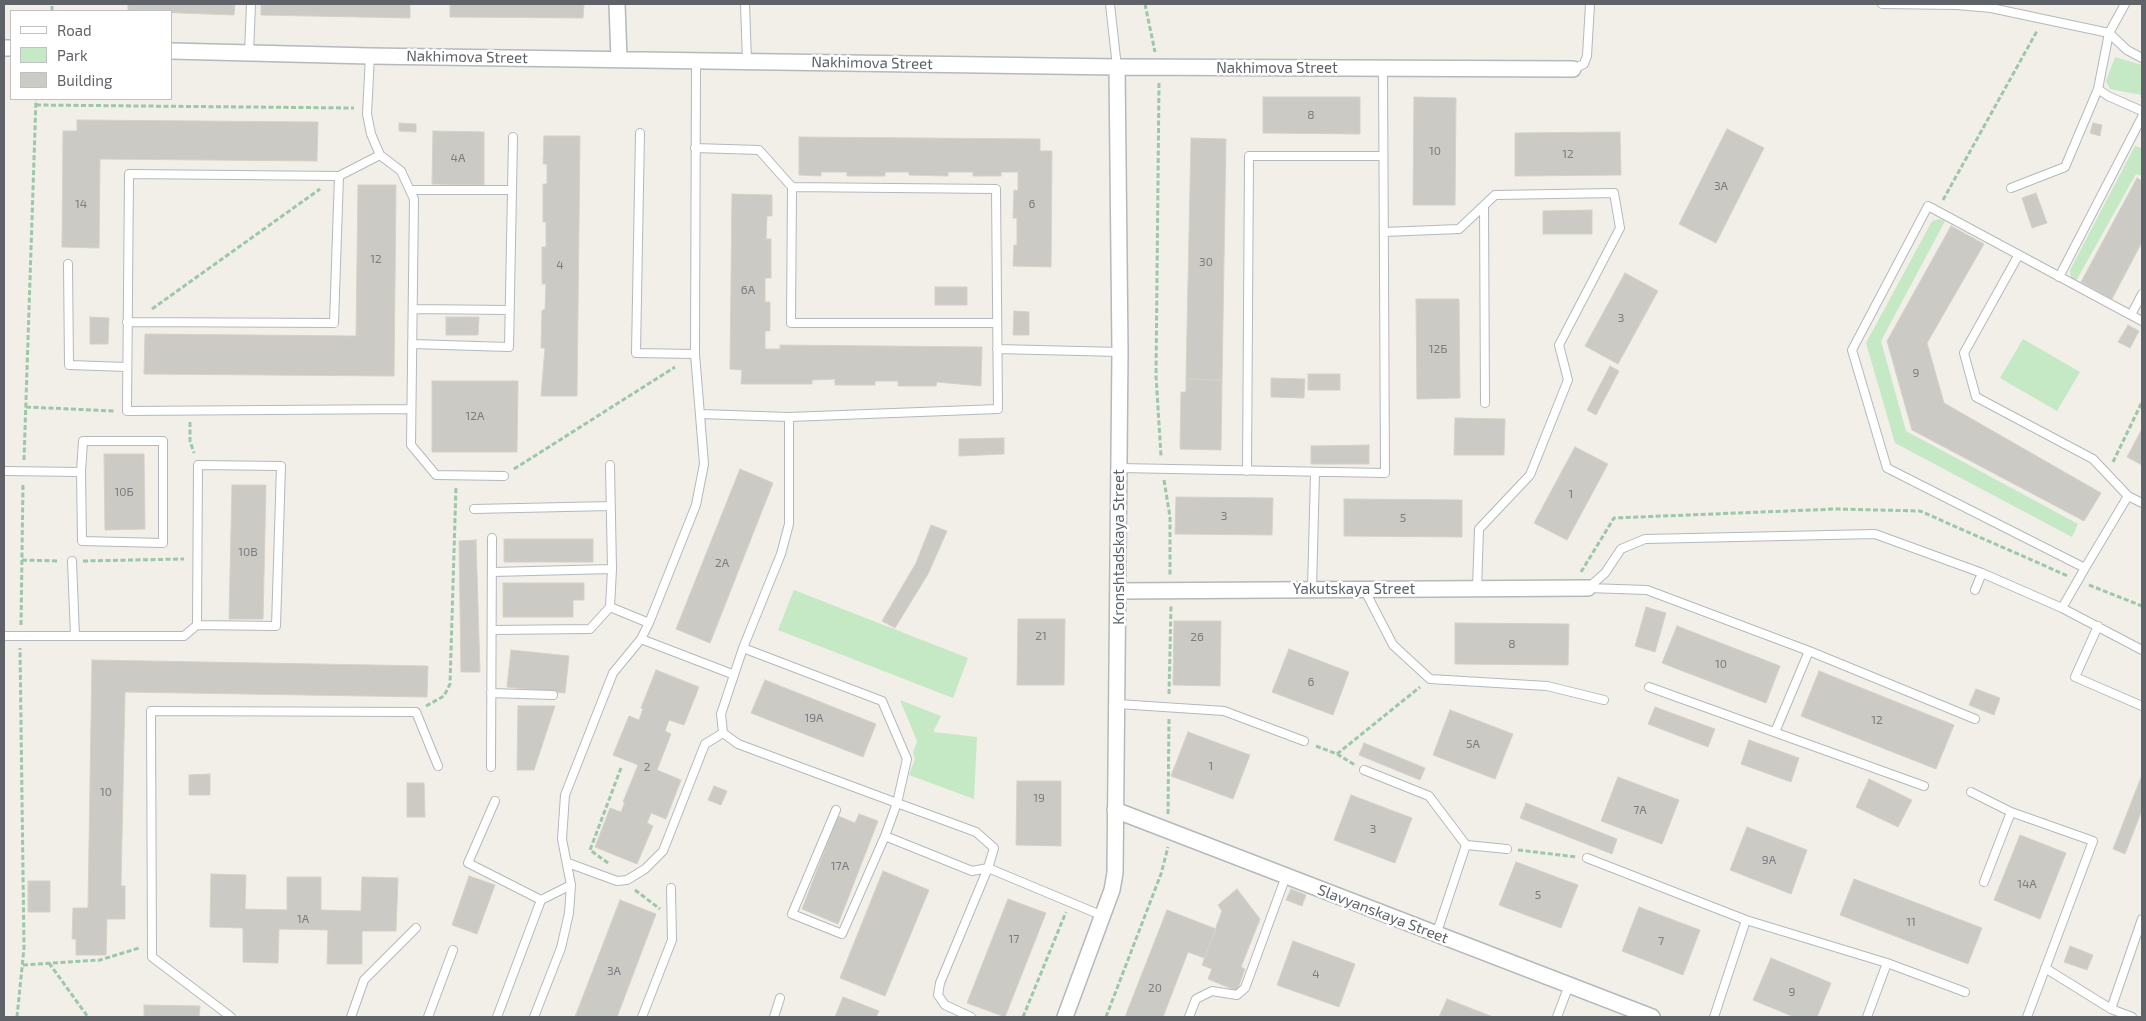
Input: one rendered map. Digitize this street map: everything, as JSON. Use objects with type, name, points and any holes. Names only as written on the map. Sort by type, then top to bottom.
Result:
[{"type":"street","points":[[617,4],[619,59]]},
{"type":"street","name":"Nakhimova Street","points":[[172,51],[370,56],[1159,68],[1573,69]]},
{"type":"street","name":"Kronshtadskaya Street","points":[[1065,1017],[1103,916],[1112,890],[1115,873],[1120,352],[1117,67]]},
{"type":"street","name":"Yakutskaya Street","points":[[1119,591],[1171,584],[1312,589],[1588,588]]},
{"type":"street","name":"Slavyanskaya Street","points":[[1115,810],[1652,1017]]},
{"type":"lane","points":[[249,53],[251,4]]},
{"type":"lane","points":[[745,4],[746,61]]},
{"type":"lane","points":[[1110,4],[1117,67]]},
{"type":"lane","points":[[1573,69],[1584,64],[1587,56],[1590,4]]},
{"type":"lane","points":[[1882,4],[1957,4],[1991,8],[2108,34],[2127,50],[2142,58]]},
{"type":"lane","points":[[2010,188],[2065,167],[2098,89],[2108,34],[2124,4]]},
{"type":"lane","points":[[370,56],[367,108],[371,134],[380,155],[401,171],[414,199],[411,445],[436,475],[504,476]]},
{"type":"lane","points":[[534,1017],[561,948],[569,913],[571,885],[562,839],[565,795],[613,673],[641,639],[649,623],[696,505],[704,464],[695,354],[696,60]]},
{"type":"lane","points":[[1119,468],[1384,473],[1383,68]]},
{"type":"lane","points":[[2098,89],[2108,96],[2142,111]]},
{"type":"lane","points":[[2059,277],[2142,117]]},
{"type":"lane","points":[[640,133],[636,353],[695,354]]},
{"type":"lane","points":[[412,344],[509,347],[513,137]]},
{"type":"lane","points":[[695,148],[759,150],[792,187],[791,323],[997,323]]},
{"type":"lane","points":[[380,155],[339,176],[130,174],[126,367],[127,411],[411,409]]},
{"type":"lane","points":[[1247,471],[1249,156],[1382,156]]},
{"type":"lane","points":[[127,322],[334,323],[339,176]]},
{"type":"lane","points":[[700,414],[789,417],[998,408],[996,189],[792,187]]},
{"type":"lane","points":[[411,190],[511,190]]},
{"type":"lane","points":[[1384,232],[1459,229],[1495,195],[1614,193],[1620,228],[1559,345],[1568,380],[1530,475],[1479,529],[1477,589]]},
{"type":"lane","points":[[1484,206],[1485,403]]},
{"type":"lane","points":[[2086,568],[1887,468],[1852,350],[1928,206],[2142,321]]},
{"type":"lane","points":[[2018,256],[1964,353],[1976,397],[2093,460],[2128,496],[2142,503]]},
{"type":"lane","points":[[68,264],[69,365],[126,367]]},
{"type":"lane","points":[[2131,315],[2142,294]]},
{"type":"lane","points":[[413,309],[509,310]]},
{"type":"lane","points":[[997,349],[1120,352]]},
{"type":"lane","points":[[789,417],[789,524],[781,554],[732,674],[721,714],[723,733],[738,744],[976,832],[994,848],[988,868],[940,982],[938,995],[945,1005],[971,1017]]},
{"type":"lane","points":[[82,441],[163,441],[162,544],[82,541],[81,472],[82,441]]},
{"type":"lane","points":[[4,636],[184,636],[196,624],[198,465],[281,466],[276,626],[196,624]]},
{"type":"lane","points":[[492,630],[590,629],[610,607],[612,570],[610,466]]},
{"type":"lane","points":[[4,470],[81,472]]},
{"type":"lane","points":[[1312,589],[1315,473]]},
{"type":"lane","points":[[2062,608],[2128,496]]},
{"type":"lane","points":[[474,509],[611,506]]},
{"type":"lane","points":[[1588,588],[1602,578],[1621,549],[1645,539],[1875,534],[1982,573],[2062,608],[2142,650]]},
{"type":"lane","points":[[491,767],[492,538]]},
{"type":"lane","points":[[72,562],[75,636]]},
{"type":"lane","points":[[492,572],[612,570]]},
{"type":"lane","points":[[1975,590],[1982,573]]},
{"type":"lane","points":[[1588,588],[1647,590],[1809,651],[1976,719]]},
{"type":"lane","points":[[1364,589],[1393,645],[1430,679],[1547,686],[1604,700]]},
{"type":"lane","points":[[610,607],[649,623]]},
{"type":"lane","points":[[2098,626],[2076,677],[2142,706]]},
{"type":"lane","points":[[641,639],[732,674]]},
{"type":"lane","points":[[743,648],[882,701],[907,759],[897,803],[885,836],[842,934],[792,914],[836,810]]},
{"type":"lane","points":[[1775,732],[1809,651]]},
{"type":"lane","points":[[1649,687],[1924,786]]},
{"type":"lane","points":[[491,693],[553,695]]},
{"type":"lane","points":[[1118,704],[1224,711],[1304,741]]},
{"type":"lane","points":[[231,1017],[152,957],[151,711],[416,712],[438,766]]},
{"type":"lane","points":[[568,862],[617,881],[627,880],[645,869],[663,851],[705,744],[723,733]]},
{"type":"lane","points":[[1364,770],[1429,796],[1466,845],[1507,849]]},
{"type":"lane","points":[[1971,792],[2011,812],[2093,840],[2027,1017]]},
{"type":"lane","points":[[495,801],[468,864],[541,900]]},
{"type":"lane","points":[[1984,882],[2011,812]]},
{"type":"lane","points":[[885,836],[972,872],[988,868],[1103,916]]},
{"type":"lane","points":[[1436,934],[1466,845]]},
{"type":"lane","points":[[1587,858],[1746,920],[1887,963],[1966,992]]},
{"type":"lane","points":[[1189,1017],[1196,999],[1212,991],[1237,995],[1245,988],[1286,876]]},
{"type":"lane","points":[[497,1017],[541,900],[571,885]]},
{"type":"lane","points":[[642,1017],[672,940],[670,917],[671,888]]},
{"type":"lane","points":[[2111,1009],[2142,919]]},
{"type":"lane","points":[[1714,1017],[1746,920]]},
{"type":"lane","points":[[351,1017],[364,980],[416,928]]},
{"type":"lane","points":[[428,1017],[453,950]]},
{"type":"lane","points":[[1867,1017],[1887,963]]},
{"type":"lane","points":[[2045,968],[2111,1009],[2132,1017]]},
{"type":"lane","points":[[1557,1017],[1569,985]]},
{"type":"lane","points":[[774,1017],[780,998]]},
{"type":"path","points":[[1145,4],[1159,68]]},
{"type":"path","points":[[1937,211],[2043,20]]},
{"type":"path","points":[[18,1017],[24,948],[20,636],[36,100]]},
{"type":"path","points":[[36,105],[367,108]]},
{"type":"path","points":[[152,310],[339,176]]},
{"type":"path","points":[[504,476],[695,354]]},
{"type":"path","points":[[2107,474],[2142,402]]},
{"type":"path","points":[[26,407],[127,411]]},
{"type":"path","points":[[189,411],[190,441],[198,465]]},
{"type":"path","points":[[416,712],[444,696],[450,684],[456,476]]},
{"type":"path","points":[[22,560],[72,562],[198,559]]},
{"type":"path","points":[[2078,581],[2142,606]]},
{"type":"path","points":[[1106,1017],[1161,874],[1172,832],[1168,818],[1171,584]]},
{"type":"path","points":[[1337,754],[1430,679]]},
{"type":"path","points":[[1304,741],[1337,754],[1364,770]]},
{"type":"path","points":[[621,768],[590,850],[622,873],[632,887],[670,917]]},
{"type":"path","points":[[1507,849],[1587,858]]},
{"type":"path","points":[[1023,1017],[1070,902]]},
{"type":"path","points":[[23,965],[100,960],[152,945]]},
{"type":"path","points":[[49,963],[88,1017]]},
{"type":"green space","points":[[2115,57],[2142,65],[2142,95],[2110,89],[2106,81]]},
{"type":"green space","points":[[2135,146],[2142,148],[2142,176],[2136,174],[2076,281],[2071,278],[2070,270]]},
{"type":"green space","points":[[1940,219],[1945,221],[1881,341],[1906,431],[2078,524],[2072,537],[1895,443],[1866,343],[1932,221]]},
{"type":"green space","points":[[2023,339],[2080,372],[2057,411],[2000,378]]},
{"type":"green space","points":[[794,590],[968,658],[953,698],[778,630]]},
{"type":"green space","points":[[900,700],[941,716],[933,732],[977,737],[974,799],[909,775],[915,759],[913,753],[917,741]]},
{"type":"building","points":[[128,4],[235,4],[234,15],[172,13],[172,10],[128,10]]},
{"type":"building","points":[[261,4],[410,4],[410,18],[261,15]]},
{"type":"building","points":[[450,4],[584,4],[583,18],[450,17]]},
{"type":"building","points":[[1263,97],[1360,97],[1360,134],[1263,133]]},
{"type":"building","points":[[1414,97],[1456,98],[1455,205],[1413,205]]},
{"type":"building","points":[[77,120],[318,122],[317,161],[100,159],[99,248],[62,247],[63,131],[77,131]]},
{"type":"building","points":[[399,123],[416,124],[416,132],[399,131]]},
{"type":"building","points":[[2093,123],[2102,125],[2100,136],[2090,133]]},
{"type":"building","points":[[1727,129],[1764,148],[1716,243],[1679,224]]},
{"type":"building","points":[[433,131],[484,132],[484,185],[432,184]]},
{"type":"building","points":[[1620,132],[1621,175],[1515,176],[1515,133]]},
{"type":"building","points":[[544,136],[580,136],[577,396],[541,396],[545,348],[541,348],[542,310],[545,310],[546,284],[542,284],[542,247],[546,247],[546,222],[543,222],[543,184],[547,184],[547,164],[543,164]]},
{"type":"building","points":[[799,137],[1040,139],[1040,151],[1052,151],[1051,267],[1013,266],[1014,245],[1017,245],[1017,218],[1013,218],[1014,190],[1018,191],[1018,172],[1001,172],[1001,176],[973,176],[973,172],[948,172],[948,176],[909,175],[909,172],[885,172],[885,176],[847,176],[847,172],[821,172],[821,176],[799,175]]},
{"type":"building","points":[[1191,138],[1226,139],[1222,380],[1186,379]]},
{"type":"building","points":[[2137,178],[2142,181],[2142,242],[2112,299],[2081,282]]},
{"type":"building","points":[[358,185],[396,185],[394,376],[144,374],[145,334],[356,336]]},
{"type":"building","points":[[2036,193],[2047,223],[2032,228],[2022,198]]},
{"type":"building","points":[[732,194],[772,195],[772,216],[767,216],[766,239],[771,239],[771,278],[765,278],[765,302],[770,302],[770,331],[765,331],[765,349],[780,349],[780,345],[982,347],[981,386],[937,382],[936,386],[898,386],[898,381],[875,381],[875,385],[835,385],[835,379],[812,380],[812,384],[741,384],[742,370],[730,369]]},
{"type":"building","points":[[1592,210],[1592,234],[1543,234],[1543,211]]},
{"type":"building","points":[[1951,226],[1984,244],[1927,343],[1944,403],[2101,493],[2084,521],[1912,430],[1887,341]]},
{"type":"building","points":[[1625,273],[1658,291],[1618,364],[1585,346]]},
{"type":"building","points":[[935,287],[967,287],[967,305],[935,305]]},
{"type":"building","points":[[1416,299],[1459,299],[1460,398],[1417,399]]},
{"type":"building","points":[[1014,311],[1029,312],[1029,335],[1013,335]]},
{"type":"building","points":[[90,317],[109,318],[108,344],[90,344]]},
{"type":"building","points":[[446,317],[479,317],[478,335],[446,335]]},
{"type":"building","points":[[2128,325],[2139,331],[2130,348],[2118,342]]},
{"type":"building","points":[[1610,366],[1619,371],[1596,415],[1587,410]]},
{"type":"building","points":[[1308,374],[1340,374],[1340,390],[1308,390]]},
{"type":"building","points":[[1271,378],[1305,379],[1304,398],[1271,397]]},
{"type":"building","points":[[1186,379],[1222,380],[1221,450],[1180,449],[1181,392],[1186,392]]},
{"type":"building","points":[[432,381],[518,381],[517,452],[432,452]]},
{"type":"building","points":[[1455,418],[1505,419],[1504,455],[1454,455]]},
{"type":"building","points":[[2142,429],[2142,465],[2127,457]]},
{"type":"building","points":[[1004,438],[1004,454],[959,456],[959,439]]},
{"type":"building","points":[[1369,445],[1369,464],[1311,464],[1311,446]]},
{"type":"building","points":[[1575,447],[1608,464],[1567,540],[1534,523]]},
{"type":"building","points":[[104,454],[144,454],[145,529],[105,530]]},
{"type":"building","points":[[740,469],[773,483],[710,643],[676,629]]},
{"type":"building","points":[[232,485],[266,485],[263,619],[229,619]]},
{"type":"building","points":[[1176,497],[1273,498],[1272,535],[1175,534]]},
{"type":"building","points":[[1344,499],[1462,500],[1462,537],[1344,536]]},
{"type":"building","points":[[931,525],[947,531],[928,574],[895,628],[882,621],[916,563]]},
{"type":"building","points":[[504,539],[593,539],[593,562],[504,562]]},
{"type":"building","points":[[476,540],[480,672],[461,672],[459,541]]},
{"type":"building","points":[[503,583],[584,583],[584,600],[573,600],[573,617],[503,617]]},
{"type":"building","points":[[1646,607],[1666,613],[1655,652],[1635,646]]},
{"type":"building","points":[[1018,619],[1065,619],[1064,685],[1017,685]]},
{"type":"building","points":[[1174,621],[1221,621],[1220,686],[1173,685]]},
{"type":"building","points":[[1455,623],[1569,624],[1568,665],[1455,664]]},
{"type":"building","points":[[1677,626],[1780,666],[1766,703],[1662,663]]},
{"type":"building","points":[[1289,649],[1349,672],[1333,715],[1272,692]]},
{"type":"building","points":[[511,650],[569,656],[565,693],[507,687]]},
{"type":"building","points":[[92,660],[428,666],[427,697],[125,692],[121,886],[125,886],[125,919],[107,919],[106,955],[76,955],[76,939],[72,939],[73,908],[88,908]]},
{"type":"building","points":[[656,670],[699,687],[684,725],[669,720],[665,731],[671,734],[657,770],[681,780],[666,819],[651,813],[647,823],[653,826],[637,864],[595,847],[610,808],[621,812],[625,802],[623,802],[638,765],[613,755],[629,716],[639,720],[643,709],[641,708]]},
{"type":"building","points":[[1819,671],[1954,725],[1936,769],[1801,716]]},
{"type":"building","points":[[765,680],[876,724],[863,757],[751,713]]},
{"type":"building","points":[[1976,689],[2000,698],[1994,715],[1969,705]]},
{"type":"building","points":[[518,706],[555,706],[534,770],[517,770]]},
{"type":"building","points":[[1655,707],[1715,729],[1708,747],[1648,724]]},
{"type":"building","points":[[1450,710],[1513,734],[1495,779],[1433,755]]},
{"type":"building","points":[[1188,732],[1250,755],[1233,799],[1171,776]]},
{"type":"building","points":[[1749,740],[1799,758],[1791,782],[1741,764]]},
{"type":"building","points":[[1364,743],[1425,768],[1420,780],[1359,755]]},
{"type":"building","points":[[210,774],[210,795],[189,795],[189,775]]},
{"type":"building","points":[[2142,775],[2142,810],[2125,854],[2113,849]]},
{"type":"building","points":[[1618,777],[1679,800],[1662,844],[1601,821]]},
{"type":"building","points":[[1869,779],[1912,800],[1898,827],[1856,807]]},
{"type":"building","points":[[1017,781],[1061,781],[1061,846],[1016,845]]},
{"type":"building","points":[[407,783],[424,783],[425,817],[407,817]]},
{"type":"building","points":[[714,786],[727,791],[721,805],[708,800]]},
{"type":"building","points":[[1351,795],[1412,818],[1395,863],[1334,840]]},
{"type":"building","points":[[1526,803],[1617,839],[1612,854],[1520,818]]},
{"type":"building","points":[[859,814],[878,821],[838,924],[802,909],[838,816],[855,823]]},
{"type":"building","points":[[1747,827],[1807,850],[1791,894],[1730,870]]},
{"type":"building","points":[[2020,835],[2066,853],[2040,919],[1994,900]]},
{"type":"building","points":[[1516,862],[1578,885],[1561,928],[1499,905]]},
{"type":"building","points":[[883,871],[929,890],[885,996],[840,978]]},
{"type":"building","points":[[211,874],[246,875],[245,909],[287,910],[287,877],[321,877],[321,910],[361,911],[362,877],[398,878],[396,931],[362,931],[362,964],[327,964],[328,930],[279,929],[278,963],[243,962],[243,928],[210,927]]},
{"type":"building","points":[[469,876],[495,885],[477,934],[452,925]]},
{"type":"building","points":[[1854,879],[1982,928],[1968,964],[1840,915]]},
{"type":"building","points":[[28,881],[50,881],[50,912],[28,912]]},
{"type":"building","points":[[1237,889],[1260,919],[1241,967],[1245,969],[1237,991],[1208,979],[1212,969],[1202,965],[1222,911],[1218,905]]},
{"type":"building","points":[[1291,889],[1306,895],[1302,906],[1286,900]]},
{"type":"building","points":[[1008,899],[1046,913],[1005,1017],[967,1003]]},
{"type":"building","points":[[620,900],[656,914],[617,1017],[575,1017]]},
{"type":"building","points":[[1639,907],[1700,930],[1683,975],[1622,951]]},
{"type":"building","points":[[1167,910],[1216,929],[1204,958],[1188,952],[1163,1017],[1125,1017]]},
{"type":"building","points":[[1293,941],[1355,964],[1339,1007],[1277,985]]},
{"type":"building","points":[[2070,946],[2093,955],[2087,970],[2064,962]]},
{"type":"building","points":[[1771,958],[1831,983],[1817,1017],[1794,1017],[1753,1000]]},
{"type":"building","points":[[843,997],[879,1011],[876,1017],[835,1017]]},
{"type":"building","points":[[1447,999],[1493,1017],[1439,1017]]},
{"type":"building","points":[[144,1005],[200,1006],[199,1017],[144,1017]]}]
